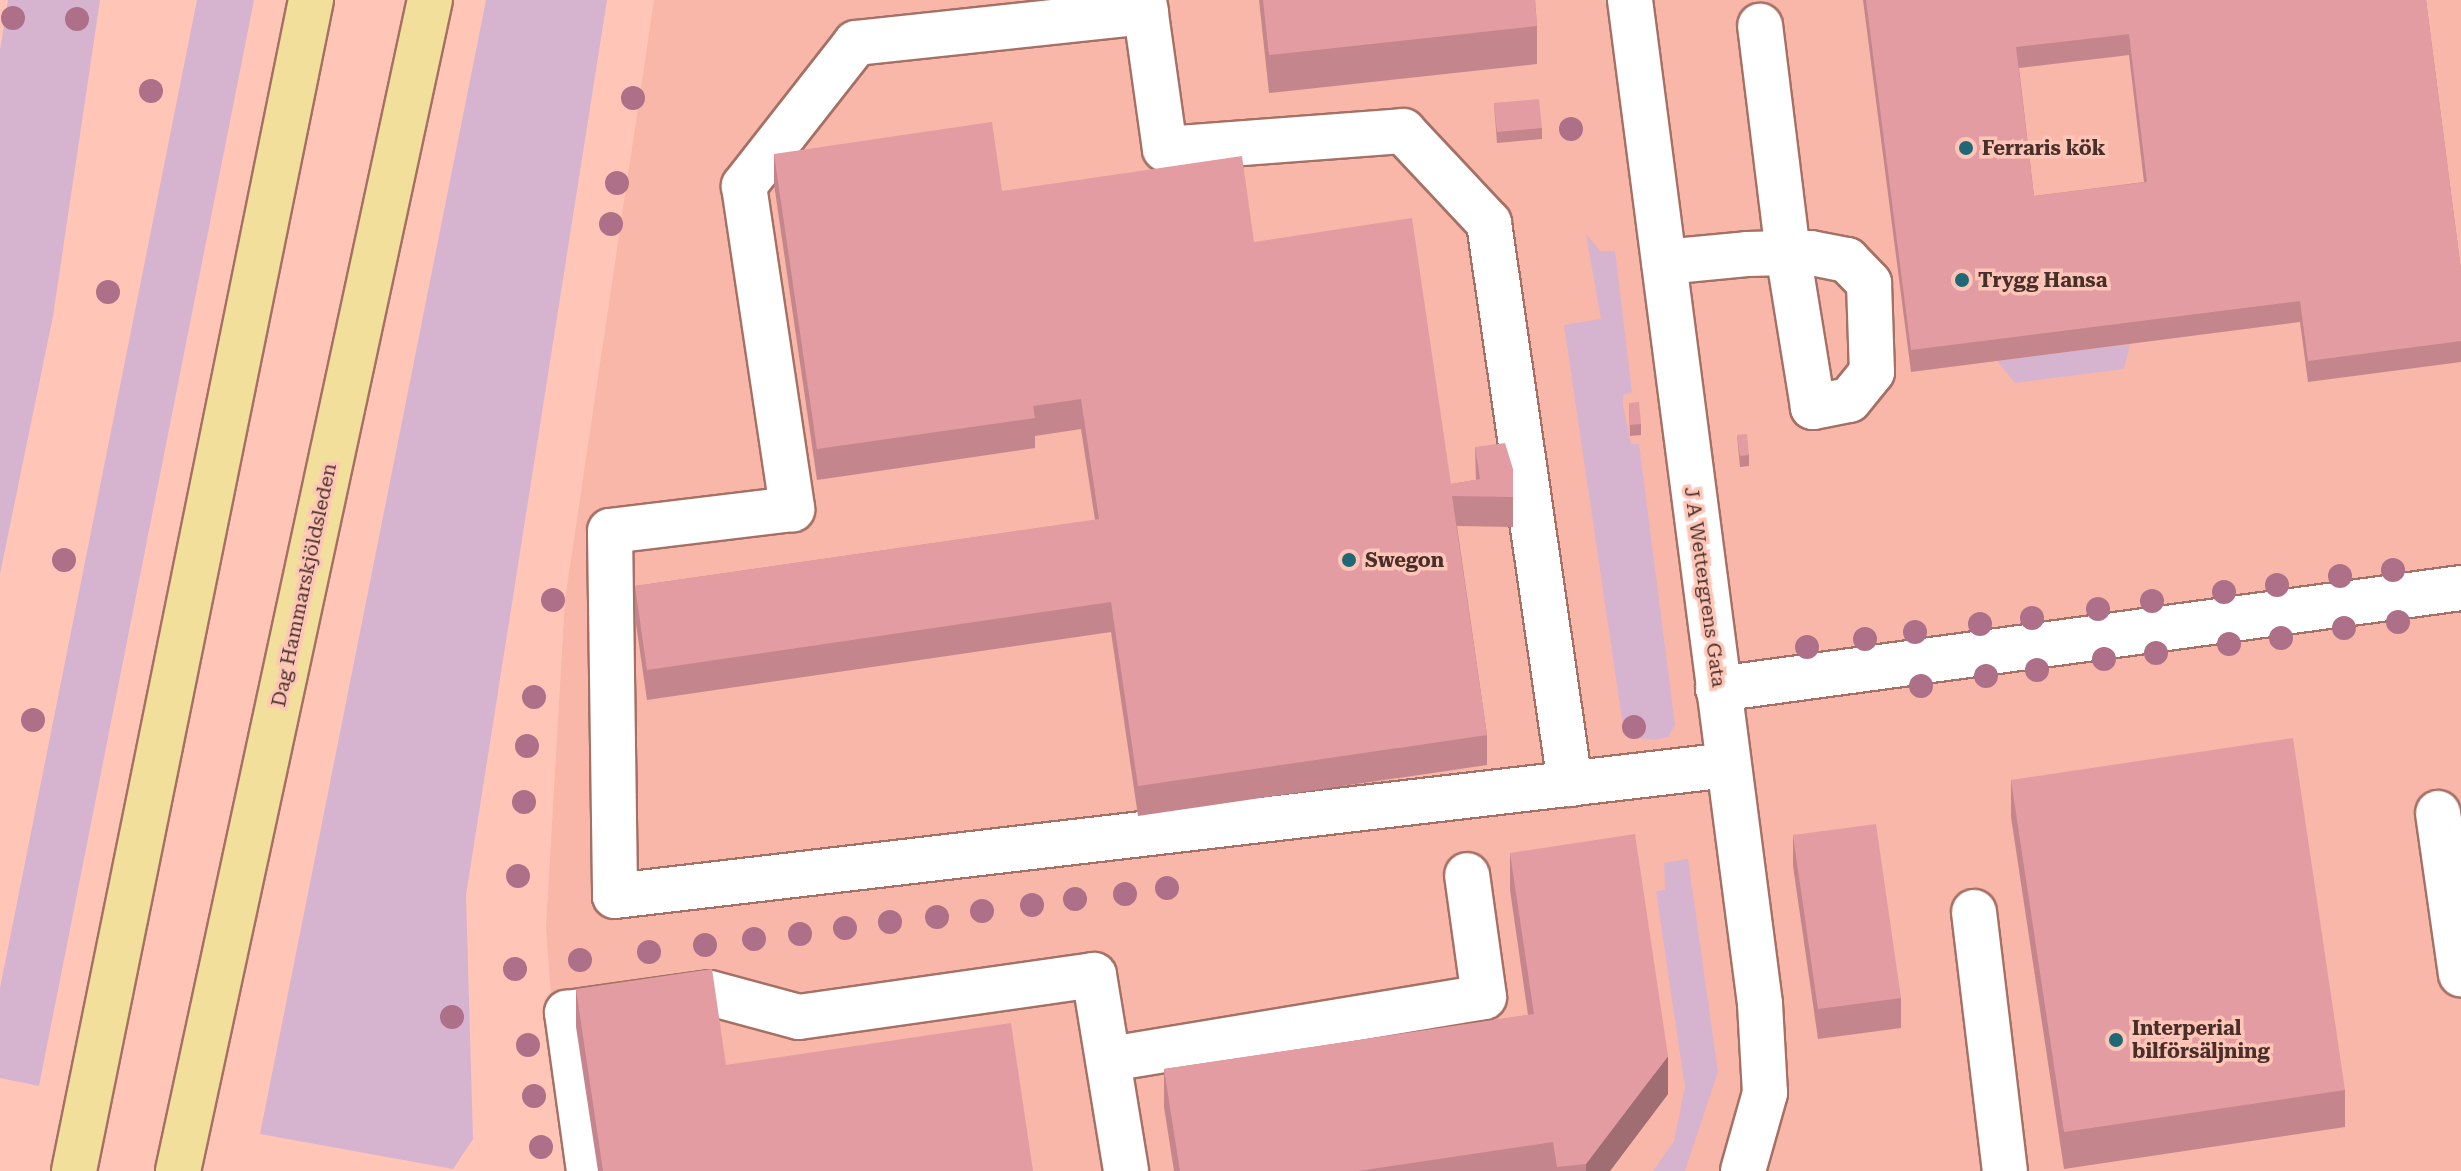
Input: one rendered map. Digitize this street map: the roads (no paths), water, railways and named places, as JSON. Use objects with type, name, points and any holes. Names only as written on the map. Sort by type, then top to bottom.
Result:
[{"type":"main road","points":[[74,1171],[311,0]]},
{"type":"main road","name":"Dag Hammarskjöldsleden","points":[[178,1171],[430,0]]},
{"type":"street","name":"J A Wettergrens Gata","points":[[1630,0],[1728,765],[1765,1093],[1743,1171]]},
{"type":"street","points":[[1570,784],[1489,223],[1403,131],[1165,149],[1145,6],[856,43],[744,186],[792,509],[610,531],[615,896],[1570,784],[1728,765]]},
{"type":"street","points":[[1664,262],[1788,253],[1760,26]]},
{"type":"street","points":[[1718,689],[2461,588]]},
{"type":"street","points":[[2438,813],[2461,974]]},
{"type":"street","points":[[1110,1059],[1484,997],[1467,875]]},
{"type":"street","points":[[1974,912],[2005,1171]]},
{"type":"street","points":[[589,1171],[567,1013],[710,993],[799,1017],[1094,975],[1126,1171]]},
{"type":"place","name":"Ferraris kök","points":[[1966,148]]},
{"type":"place","name":"Trygg Hansa","points":[[1962,280]]},
{"type":"place","name":"Swegon","points":[[1349,560]]},
{"type":"place","name":"Interperial bilförsäljning","points":[[2116,1040]]}]
